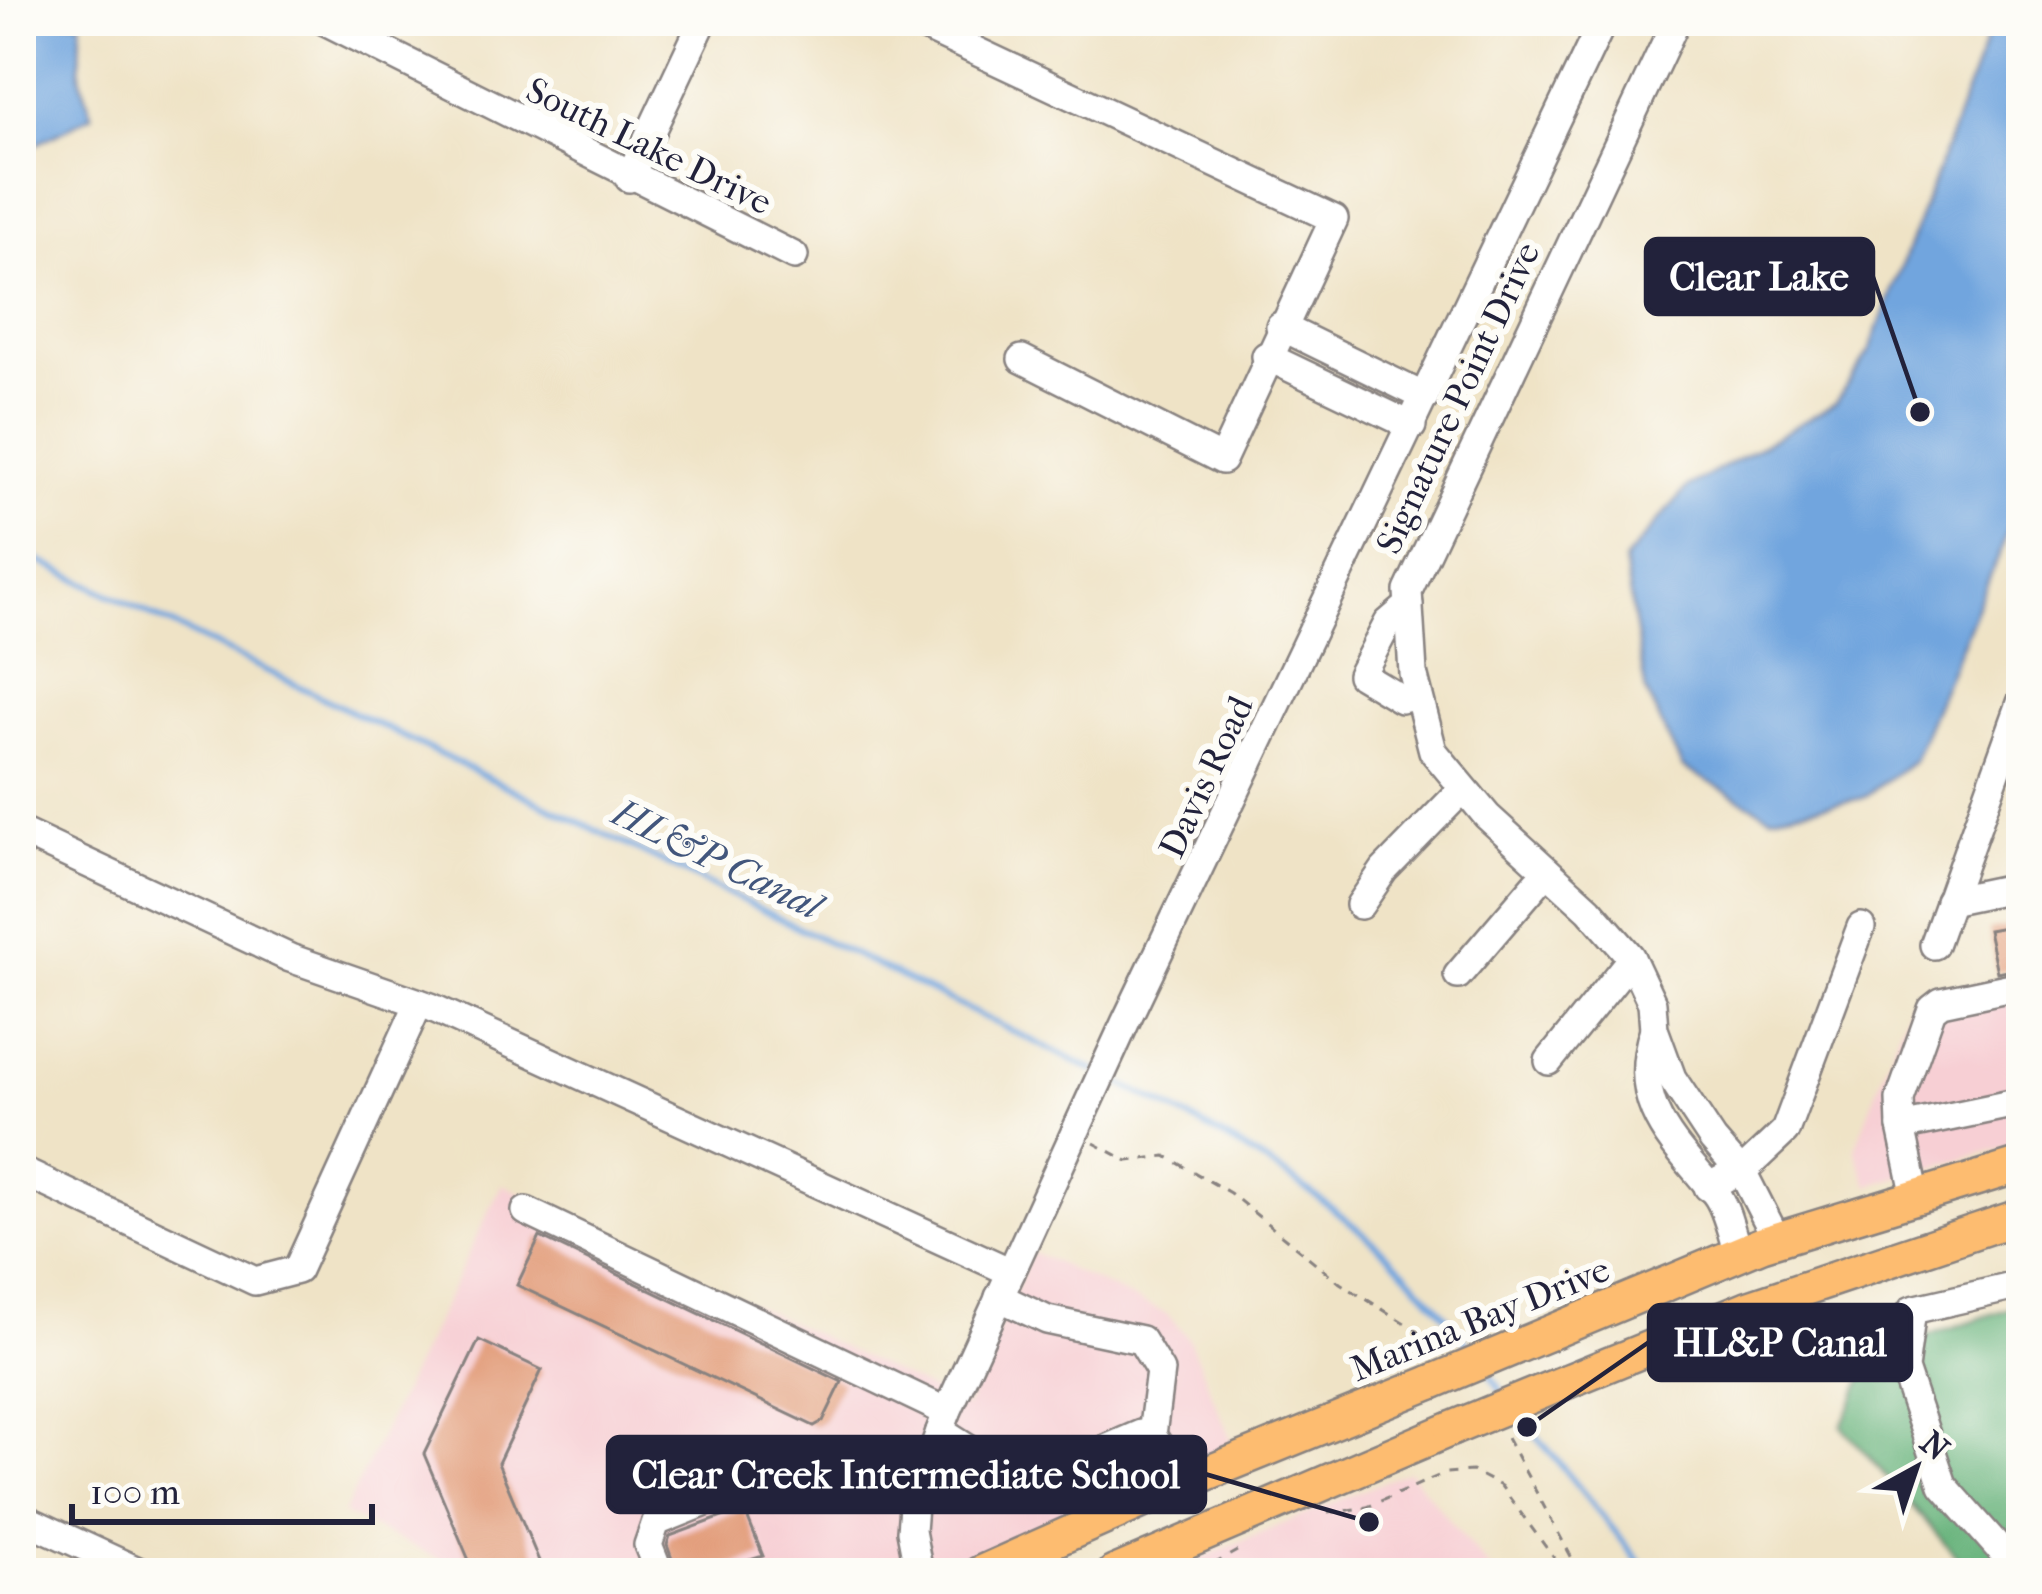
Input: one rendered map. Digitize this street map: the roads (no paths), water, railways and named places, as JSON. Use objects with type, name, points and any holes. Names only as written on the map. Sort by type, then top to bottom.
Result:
[{"type":"main road","name":"Marina Bay Drive","points":[[980,1573],[1183,1483],[1759,1246],[2021,1165]]},
{"type":"main road","points":[[1114,1573],[1313,1504],[1451,1429],[1747,1308],[2021,1216]]},
{"type":"main road","points":[[1747,1308],[1774,1258],[1759,1246]]},
{"type":"main road","points":[[1277,1444],[1313,1504]]},
{"type":"street","points":[[628,178],[703,21]]},
{"type":"street","points":[[912,21],[1334,219],[1266,356],[1222,460],[1022,359]]},
{"type":"street","name":"Davis Road","points":[[919,1573],[911,1531],[913,1506],[943,1421],[1005,1284],[1081,1136],[1125,1023],[1603,21]]},
{"type":"street","name":"Signature Point Drive","points":[[1676,21],[1418,570],[1409,605],[1418,695],[1433,751],[1462,790],[1631,959],[1652,1003],[1654,1029],[1689,1108],[1738,1169],[1759,1246]]},
{"type":"street","name":"South Lake Drive","points":[[335,28],[628,178],[794,256]]},
{"type":"street","points":[[1280,326],[1425,397]]},
{"type":"street","points":[[1266,356],[1412,426]]},
{"type":"street","points":[[1409,605],[1388,623],[1361,675],[1400,699],[1418,695]]},
{"type":"street","points":[[1934,945],[2021,703]]},
{"type":"street","points":[[1360,905],[1384,870],[1462,790]]},
{"type":"street","points":[[21,832],[290,958],[419,1003],[1005,1284],[1047,1320],[1142,1340],[1160,1371],[1152,1436],[1183,1483]]},
{"type":"street","points":[[1458,975],[1547,871]]},
{"type":"street","points":[[1949,901],[2021,886]]},
{"type":"street","points":[[1708,1187],[1767,1151],[1799,1103],[1861,927]]},
{"type":"street","points":[[1549,1061],[1631,959]]},
{"type":"street","points":[[1916,1197],[1900,1099],[1932,1009],[1941,1002],[2021,985]]},
{"type":"street","points":[[21,1171],[255,1281],[297,1270],[419,1003]]},
{"type":"street","name":"Signature Point Drive","points":[[1654,1029],[1644,1060],[1647,1094],[1661,1126],[1759,1246]]},
{"type":"street","points":[[1901,1127],[2021,1102]]},
{"type":"street","points":[[526,1211],[943,1421],[1013,1489],[1142,1434],[1152,1436]]},
{"type":"street","points":[[2021,1285],[1912,1310],[1904,1369],[1943,1485],[2021,1573]]},
{"type":"street","points":[[659,1573],[648,1545],[656,1522],[730,1492]]},
{"type":"street","points":[[21,1517],[142,1573]]},
{"type":"water","points":[[21,21],[81,21],[80,76],[92,115],[21,152]]},
{"type":"water","points":[[1993,21],[2021,21],[2021,486],[2001,550],[1913,760],[1863,798],[1770,815],[1682,767],[1646,692],[1624,561],[1688,487],[1836,403],[1870,350]]},
{"type":"waterway","name":"HL&P Canal","points":[[21,552],[1095,1071]]},
{"type":"waterway","name":"HL&P Canal","points":[[1107,1077],[1211,1131],[1310,1192],[1399,1265],[1475,1354]]},
{"type":"waterway","name":"HL&P Canal","points":[[1486,1369],[1503,1393]]},
{"type":"waterway","name":"HL&P Canal","points":[[1518,1413],[1649,1573]]},
{"type":"place","name":"Clear Lake","points":[[1920,412]]},
{"type":"place","name":"HL&P Canal","points":[[1527,1427]]},
{"type":"place","name":"Clear Creek Intermediate School","points":[[1369,1522]]}]
